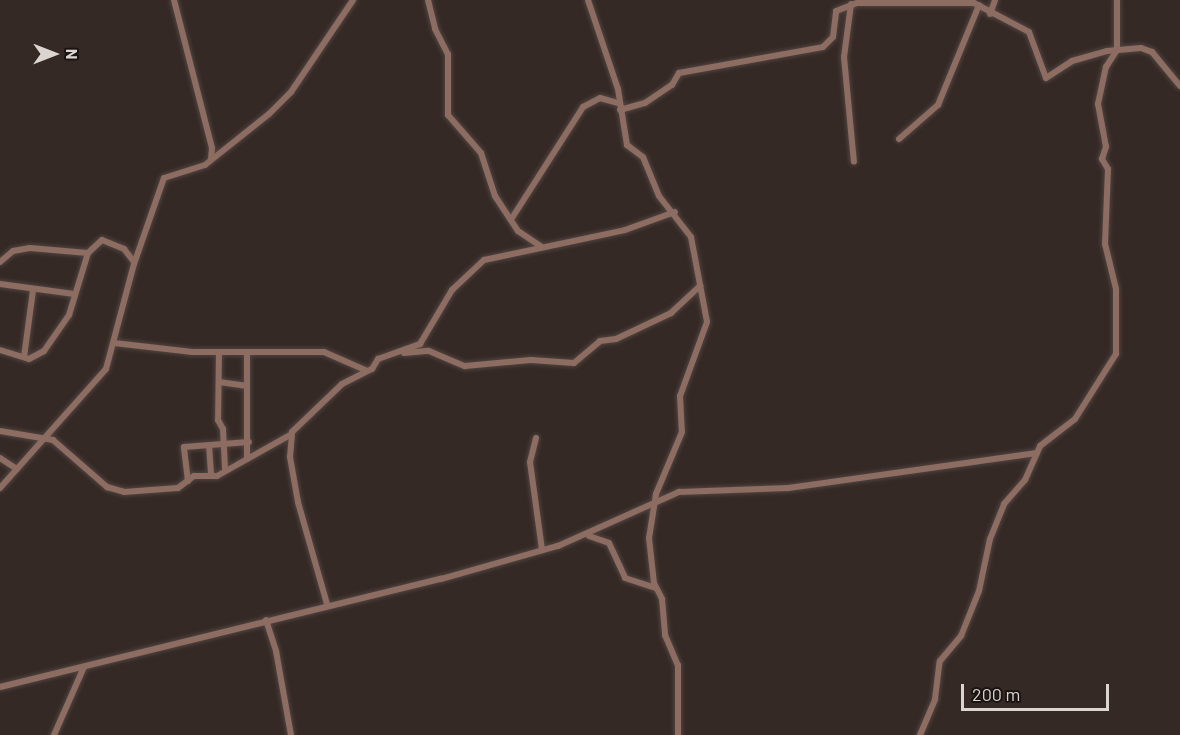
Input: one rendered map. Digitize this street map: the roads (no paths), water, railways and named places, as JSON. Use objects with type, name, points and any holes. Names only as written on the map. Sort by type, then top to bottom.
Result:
[{"type":"street","points":[[174,0],[212,148],[211,160]]},
{"type":"street","points":[[0,488],[44,437],[94,387],[114,343],[134,264],[164,178],[189,172],[211,160],[291,93],[353,0]]},
{"type":"street","points":[[428,0],[435,29],[448,54],[448,115],[481,153],[495,196],[521,234],[540,246]]},
{"type":"street","points":[[588,0],[618,88],[619,106],[627,145],[643,158],[659,196],[675,212],[691,237],[706,330],[680,396],[682,432],[655,504],[649,541],[656,588],[678,665],[678,735]]},
{"type":"street","points":[[990,14],[995,0]]},
{"type":"street","points":[[920,735],[935,699],[940,661],[961,636],[979,591],[996,525],[1036,453],[1045,440],[1081,412],[1117,349],[1116,289],[1105,244],[1108,169],[1102,159],[1106,147],[1098,104],[1106,67],[1117,50],[1117,0]]},
{"type":"street","points":[[512,218],[583,107],[600,98],[619,106],[642,105],[672,85],[679,73],[823,47],[833,37],[836,11],[851,4],[979,5],[990,14],[1029,32],[1046,78],[1067,63],[1117,50],[1149,49],[1180,86]]},
{"type":"street","points":[[851,4],[844,57],[854,162]]},
{"type":"street","points":[[899,139],[938,105],[979,5]]},
{"type":"street","points":[[400,353],[420,344],[453,290],[478,265],[540,246],[625,230],[675,212]]},
{"type":"street","points":[[0,350],[24,357],[44,351],[69,315],[88,253],[96,242],[108,240],[129,253],[134,264]]},
{"type":"street","points":[[0,262],[13,251],[30,248],[88,253]]},
{"type":"street","points":[[0,284],[74,294]]},
{"type":"street","points":[[0,431],[44,437],[68,450],[112,490],[162,490],[211,476],[291,435],[342,384],[380,358],[400,353],[429,351],[465,366],[531,360],[574,363],[600,341],[616,339],[671,313],[700,286]]},
{"type":"street","points":[[24,357],[33,290]]},
{"type":"street","points":[[114,343],[219,352],[324,352],[365,370]]},
{"type":"street","points":[[219,352],[225,469]]},
{"type":"street","points":[[247,353],[249,442],[247,459]]},
{"type":"street","points":[[219,382],[246,386]]},
{"type":"street","points":[[291,435],[298,502],[327,604]]},
{"type":"street","points":[[536,438],[530,462],[542,550]]},
{"type":"street","points":[[188,481],[183,448],[249,442]]},
{"type":"street","points":[[209,445],[211,476]]},
{"type":"street","points":[[1,685],[84,668],[327,604],[441,579],[589,535],[686,491],[788,488],[1036,453]]},
{"type":"street","points":[[0,458],[17,469]]},
{"type":"street","points":[[209,459],[223,458]]},
{"type":"street","points":[[589,535],[609,543],[625,578],[656,588]]},
{"type":"street","points":[[266,620],[276,651],[291,735]]},
{"type":"street","points":[[54,735],[84,668]]}]
